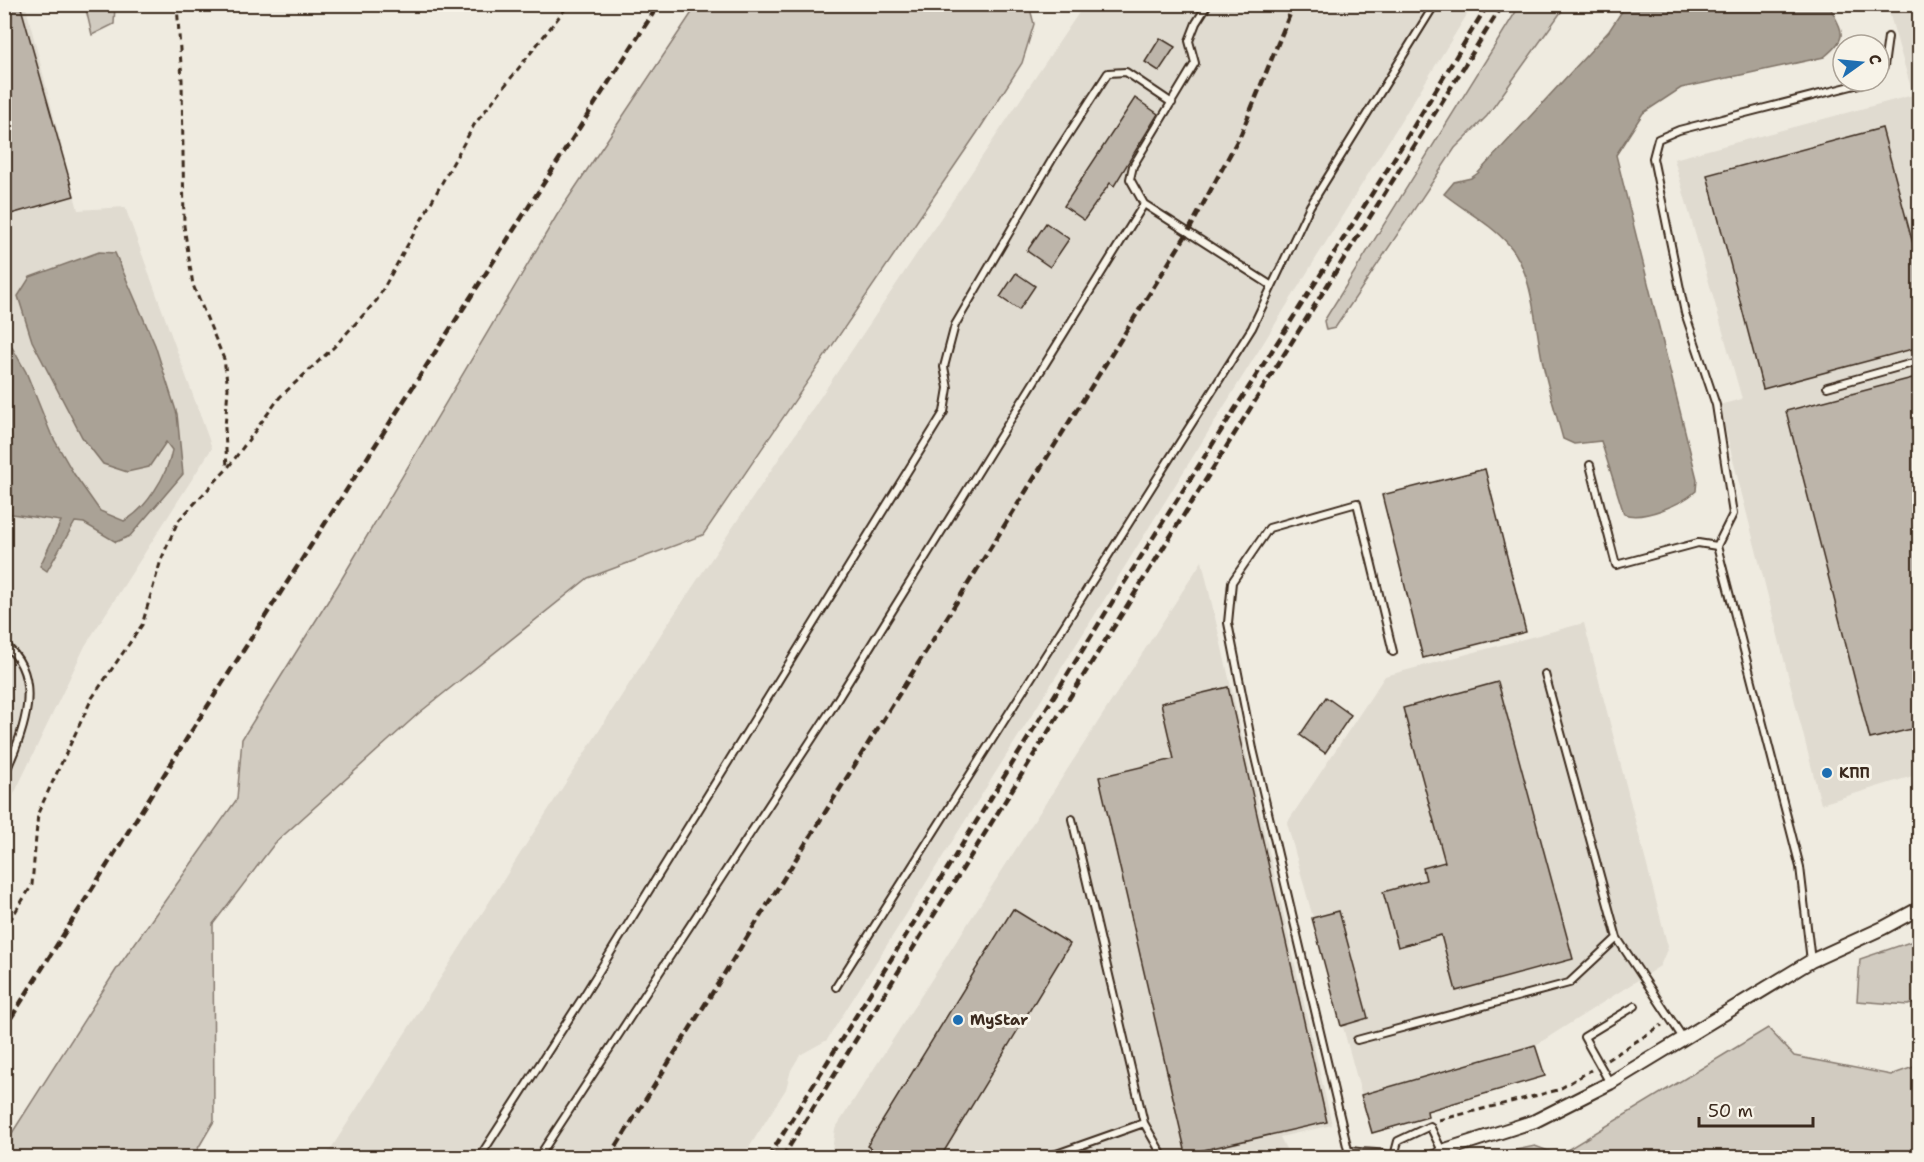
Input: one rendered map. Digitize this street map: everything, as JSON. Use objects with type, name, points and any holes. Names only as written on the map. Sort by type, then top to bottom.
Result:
[{"type":"street","points":[[1442,1151],[1535,1122],[1610,1083],[1811,961],[1883,928],[1920,908]]},
{"type":"lane","points":[[1208,4],[1196,23],[1189,41],[1195,63],[1133,166],[1130,179],[1144,204],[1272,286]]},
{"type":"lane","points":[[836,987],[1252,328],[1310,206],[1435,4]]},
{"type":"lane","points":[[478,1158],[623,934],[944,412],[948,388],[944,367],[955,325],[1053,158],[1108,73],[1126,72],[1172,104]]},
{"type":"lane","points":[[1811,961],[1800,867],[1718,546],[1733,514],[1716,405],[1685,314],[1653,158],[1658,139],[1679,130],[1831,91]]},
{"type":"lane","points":[[538,1158],[829,713],[1144,204]]},
{"type":"lane","points":[[1827,387],[1920,361]]},
{"type":"lane","points":[[1590,465],[1616,565],[1698,543],[1718,546]]},
{"type":"lane","points":[[1393,652],[1357,503],[1269,528],[1232,582],[1228,623],[1251,738],[1348,1150],[1361,1154],[1376,1151],[1394,1157],[1398,1141],[1430,1126],[1442,1151],[1424,1158]]},
{"type":"lane","points":[[4,644],[17,654],[27,680],[27,718],[4,775]]},
{"type":"lane","points":[[1545,674],[1617,938],[1683,1039]]},
{"type":"lane","points":[[1072,819],[1144,1123],[1164,1158]]},
{"type":"lane","points":[[1357,1040],[1569,983],[1617,938]]},
{"type":"lane","points":[[1610,1083],[1584,1037],[1635,1006]]},
{"type":"lane","points":[[1045,1158],[1144,1123]]},
{"type":"path","points":[[177,4],[182,80],[184,226],[194,285],[224,359],[228,388],[225,428],[227,468]]},
{"type":"path","points":[[4,930],[32,885],[38,813],[92,698],[142,625],[161,560],[178,521],[227,468],[280,397],[334,346],[377,300],[474,125],[569,4]]},
{"type":"path","points":[[1430,1126],[1439,1120],[1558,1090],[1671,1020]]},
{"type":"shaded area","points":[[25,4],[78,210],[125,207],[212,448],[85,646],[5,813],[4,5]]},
{"type":"shaded area","points":[[85,5],[115,5],[114,24],[92,35]]},
{"type":"shaded area","points":[[697,5],[1029,5],[1034,24],[1022,63],[977,133],[703,535],[588,578],[419,713],[275,843],[213,924],[214,1121],[193,1157],[5,1157],[5,1144],[116,970],[237,799],[242,739],[338,585],[557,215]]},
{"type":"shaded area","points":[[1084,5],[1473,5],[1091,621],[827,1040],[800,1055],[791,1070],[786,1089],[743,1157],[325,1158],[663,631]]},
{"type":"shaded area","points":[[1520,5],[1566,5],[1487,116],[1455,148],[1335,328],[1326,330],[1324,321]]},
{"type":"shaded area","points":[[1626,5],[1829,5],[1841,33],[1831,33],[1831,51],[1824,57],[1681,88],[1643,113],[1616,155],[1697,479],[1696,491],[1682,501],[1662,510],[1632,516],[1624,514],[1601,441],[1574,444],[1563,439],[1544,369],[1532,299],[1517,256],[1494,231],[1444,194],[1454,182],[1471,178],[1478,173],[1609,31]]},
{"type":"shaded area","points":[[1887,5],[1919,5],[1919,774],[1821,804],[1719,405],[1742,399],[1674,159],[1913,95]]},
{"type":"shaded area","points":[[99,252],[115,253],[155,345],[177,414],[183,474],[130,536],[116,542],[84,523],[75,522],[47,571],[40,566],[61,521],[5,513],[5,335],[26,372],[51,434],[74,474],[100,511],[124,521],[132,516],[155,490],[166,470],[172,450],[166,442],[149,467],[127,472],[103,464],[82,437],[32,341],[18,296],[30,277]]},
{"type":"shaded area","points":[[1202,561],[1332,1125],[1280,1137],[1290,1157],[831,1158],[835,1129]]},
{"type":"shaded area","points":[[1584,623],[1668,947],[1660,966],[1536,1045],[1545,1076],[1427,1111],[1428,1117],[1372,1133],[1287,823],[1385,676]]},
{"type":"shaded area","points":[[1919,939],[1919,1002],[1908,1005],[1857,1001],[1860,959]]},
{"type":"shaded area","points":[[1768,1028],[1794,1056],[1891,1075],[1919,1065],[1919,1157],[1482,1157],[1535,1146],[1559,1155]]},
{"type":"building","points":[[4,4],[20,4],[74,196],[4,216]]},
{"type":"building","points":[[1160,38],[1175,47],[1159,71],[1145,62]]},
{"type":"building","points":[[1135,98],[1158,114],[1114,186],[1110,183],[1084,220],[1064,206]]},
{"type":"building","points":[[1882,128],[1920,270],[1920,347],[1763,389],[1707,175]]},
{"type":"building","points":[[1046,223],[1069,239],[1050,267],[1027,251]]},
{"type":"building","points":[[1016,273],[1035,286],[1019,310],[1000,297]]},
{"type":"building","points":[[1920,376],[1920,727],[1870,739],[1786,411]]},
{"type":"building","points":[[1485,469],[1526,632],[1423,658],[1382,495]]},
{"type":"building","points":[[1498,682],[1573,959],[1456,991],[1441,935],[1398,947],[1383,892],[1426,880],[1423,868],[1445,862],[1403,708]]},
{"type":"building","points":[[1228,687],[1327,1122],[1186,1154],[1099,777],[1174,759],[1161,703]]},
{"type":"building","points":[[1326,697],[1351,715],[1325,753],[1300,735]]},
{"type":"building","points":[[1013,909],[1070,944],[940,1158],[886,1158],[867,1146]]},
{"type":"building","points":[[1339,911],[1368,1018],[1341,1026],[1312,918]]},
{"type":"building","points":[[1535,1045],[1545,1076],[1427,1111],[1428,1117],[1372,1133],[1361,1095]]},
{"type":"railway","points":[[4,1029],[189,735],[659,4]]},
{"type":"railway","points":[[609,1158],[1188,232],[1241,134],[1294,4]]},
{"type":"railway","points":[[768,1158],[1121,588],[1389,167],[1488,4]]},
{"type":"railway","points":[[782,1158],[1503,4]]},
{"type":"place","name":"КПП","points":[[1827,773]]},
{"type":"place","name":"MyStar","points":[[958,1020]]}]
